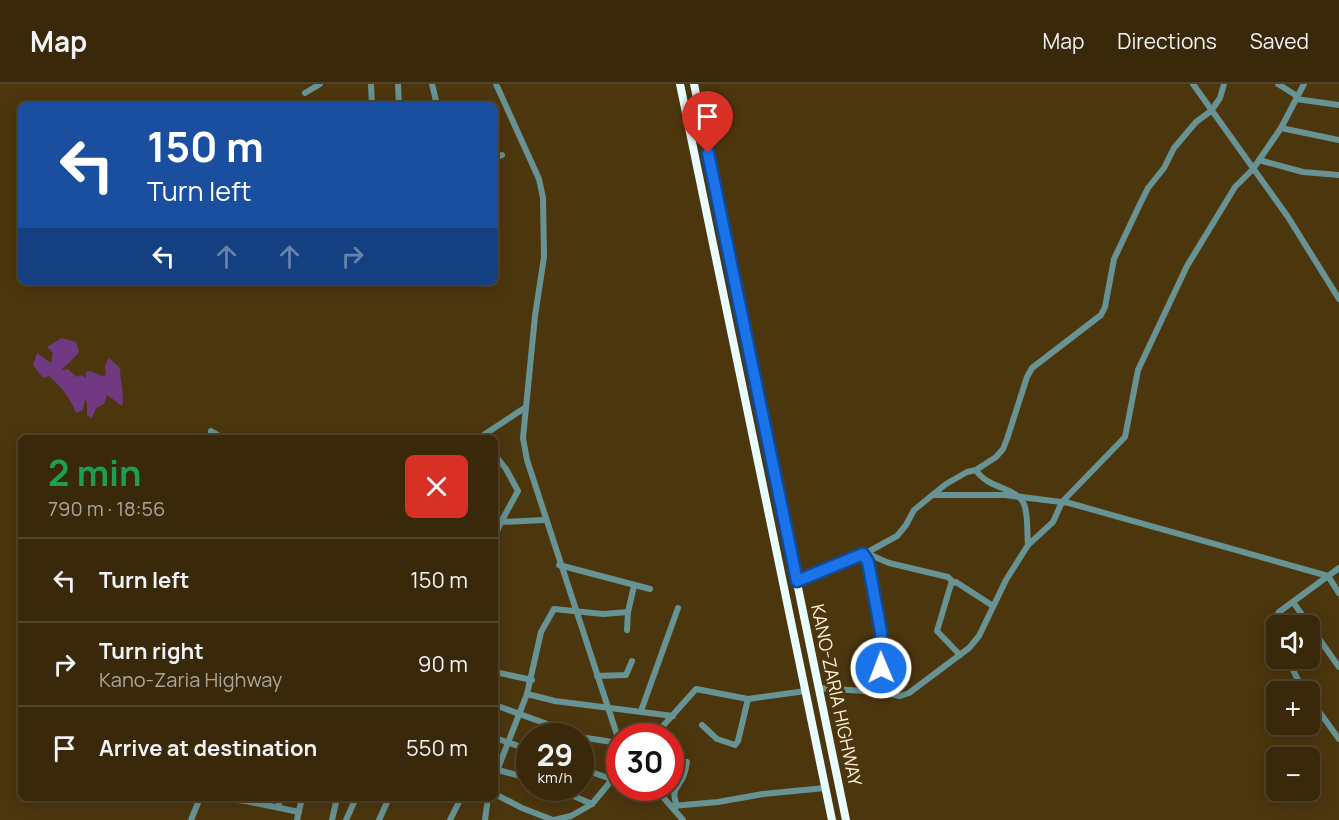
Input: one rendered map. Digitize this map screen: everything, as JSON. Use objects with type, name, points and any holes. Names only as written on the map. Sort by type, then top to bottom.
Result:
[{"type":"highway","name":"KANO-ZARIA HIGHWAY","points":[[680,84],[832,820]]},
{"type":"highway","name":"KANO-ZARIA HIGHWAY","points":[[694,84],[846,820]]},
{"type":"street","points":[[305,93],[320,84]]},
{"type":"street","points":[[371,84],[372,102]]},
{"type":"street","points":[[398,84],[399,102]]},
{"type":"street","points":[[432,84],[436,102]]},
{"type":"street","points":[[496,84],[539,179],[543,198],[544,257],[523,438],[527,460],[613,723]]},
{"type":"street","points":[[1193,84],[1288,217],[1339,299]]},
{"type":"street","points":[[797,581],[865,553],[897,536],[914,510],[932,495],[967,472],[976,470],[996,457],[1003,449],[1032,368],[1101,315],[1105,307],[1114,259],[1148,188],[1164,168],[1174,148],[1196,122],[1211,111],[1220,98],[1224,84]]},
{"type":"street","points":[[1278,84],[1297,97],[1339,105]]},
{"type":"street","points":[[819,688],[881,692],[900,696],[909,693],[960,655],[979,636],[1006,580],[1028,545],[1053,522],[1062,502],[1125,437],[1138,370],[1187,266],[1235,187],[1253,169],[1281,128],[1304,84]]},
{"type":"street","points":[[1281,128],[1339,140]]},
{"type":"street","points":[[1259,160],[1303,172],[1339,175]]},
{"type":"street","points":[[484,435],[526,407]]},
{"type":"street","points":[[498,459],[518,490],[498,523]]},
{"type":"street","points":[[976,470],[986,482],[1019,497],[1024,506],[1028,545]]},
{"type":"street","points":[[932,495],[1005,495],[1062,502],[1127,518],[1328,576],[1339,593]]},
{"type":"street","points":[[498,523],[545,520]]},
{"type":"street","points":[[865,553],[890,563],[948,577],[993,606]]},
{"type":"street","points":[[865,553],[881,632],[881,692]]},
{"type":"street","points":[[560,565],[650,589]]},
{"type":"street","points":[[1277,615],[1339,568]]},
{"type":"street","points":[[953,582],[937,631],[960,655]]},
{"type":"street","points":[[627,630],[628,612],[634,586]]},
{"type":"street","points":[[1293,602],[1339,668]]},
{"type":"street","points":[[641,711],[678,608]]},
{"type":"street","points":[[498,768],[510,743],[532,680],[542,632],[554,609],[603,614],[628,612]]},
{"type":"street","points":[[597,676],[626,675],[632,661]]},
{"type":"street","points":[[498,673],[532,680]]},
{"type":"street","points":[[667,723],[696,689],[748,699],[806,691]]},
{"type":"street","points":[[527,694],[555,701],[674,716]]},
{"type":"street","points":[[702,725],[717,739],[735,745],[748,699]]},
{"type":"street","points":[[498,706],[543,723]]},
{"type":"street","points":[[1320,713],[1339,739]]},
{"type":"street","points":[[498,739],[516,745]]},
{"type":"street","points":[[674,806],[675,788],[684,776],[687,762]]},
{"type":"street","points":[[498,772],[516,776]]},
{"type":"street","points":[[498,796],[550,819],[571,816],[592,804],[606,786]]},
{"type":"street","points":[[674,806],[825,788]]},
{"type":"street","points":[[191,820],[199,801]]},
{"type":"street","points":[[254,801],[299,812]]},
{"type":"street","points":[[278,807],[279,801]]},
{"type":"street","points":[[297,820],[301,801]]},
{"type":"street","points":[[332,820],[335,801]]},
{"type":"street","points":[[346,820],[355,801]]},
{"type":"street","points":[[379,820],[388,801]]},
{"type":"street","points":[[450,820],[460,801]]},
{"type":"street","points":[[485,820],[486,801]]},
{"type":"street","points":[[585,801],[592,804]]},
{"type":"street","points":[[669,801],[683,820]]},
{"type":"shaded area","points":[[62,338],[76,342],[79,352],[61,370],[68,369],[77,377],[81,375],[86,378],[86,372],[90,371],[102,376],[106,375],[105,366],[109,358],[120,368],[122,406],[107,395],[104,404],[96,408],[92,418],[87,415],[85,399],[83,410],[76,413],[68,397],[57,384],[49,376],[43,378],[33,365],[37,353],[51,363],[53,353],[47,347]]},
{"type":"route","points":[[708,153],[797,581],[863,554],[867,558],[881,632],[881,668]]}]
